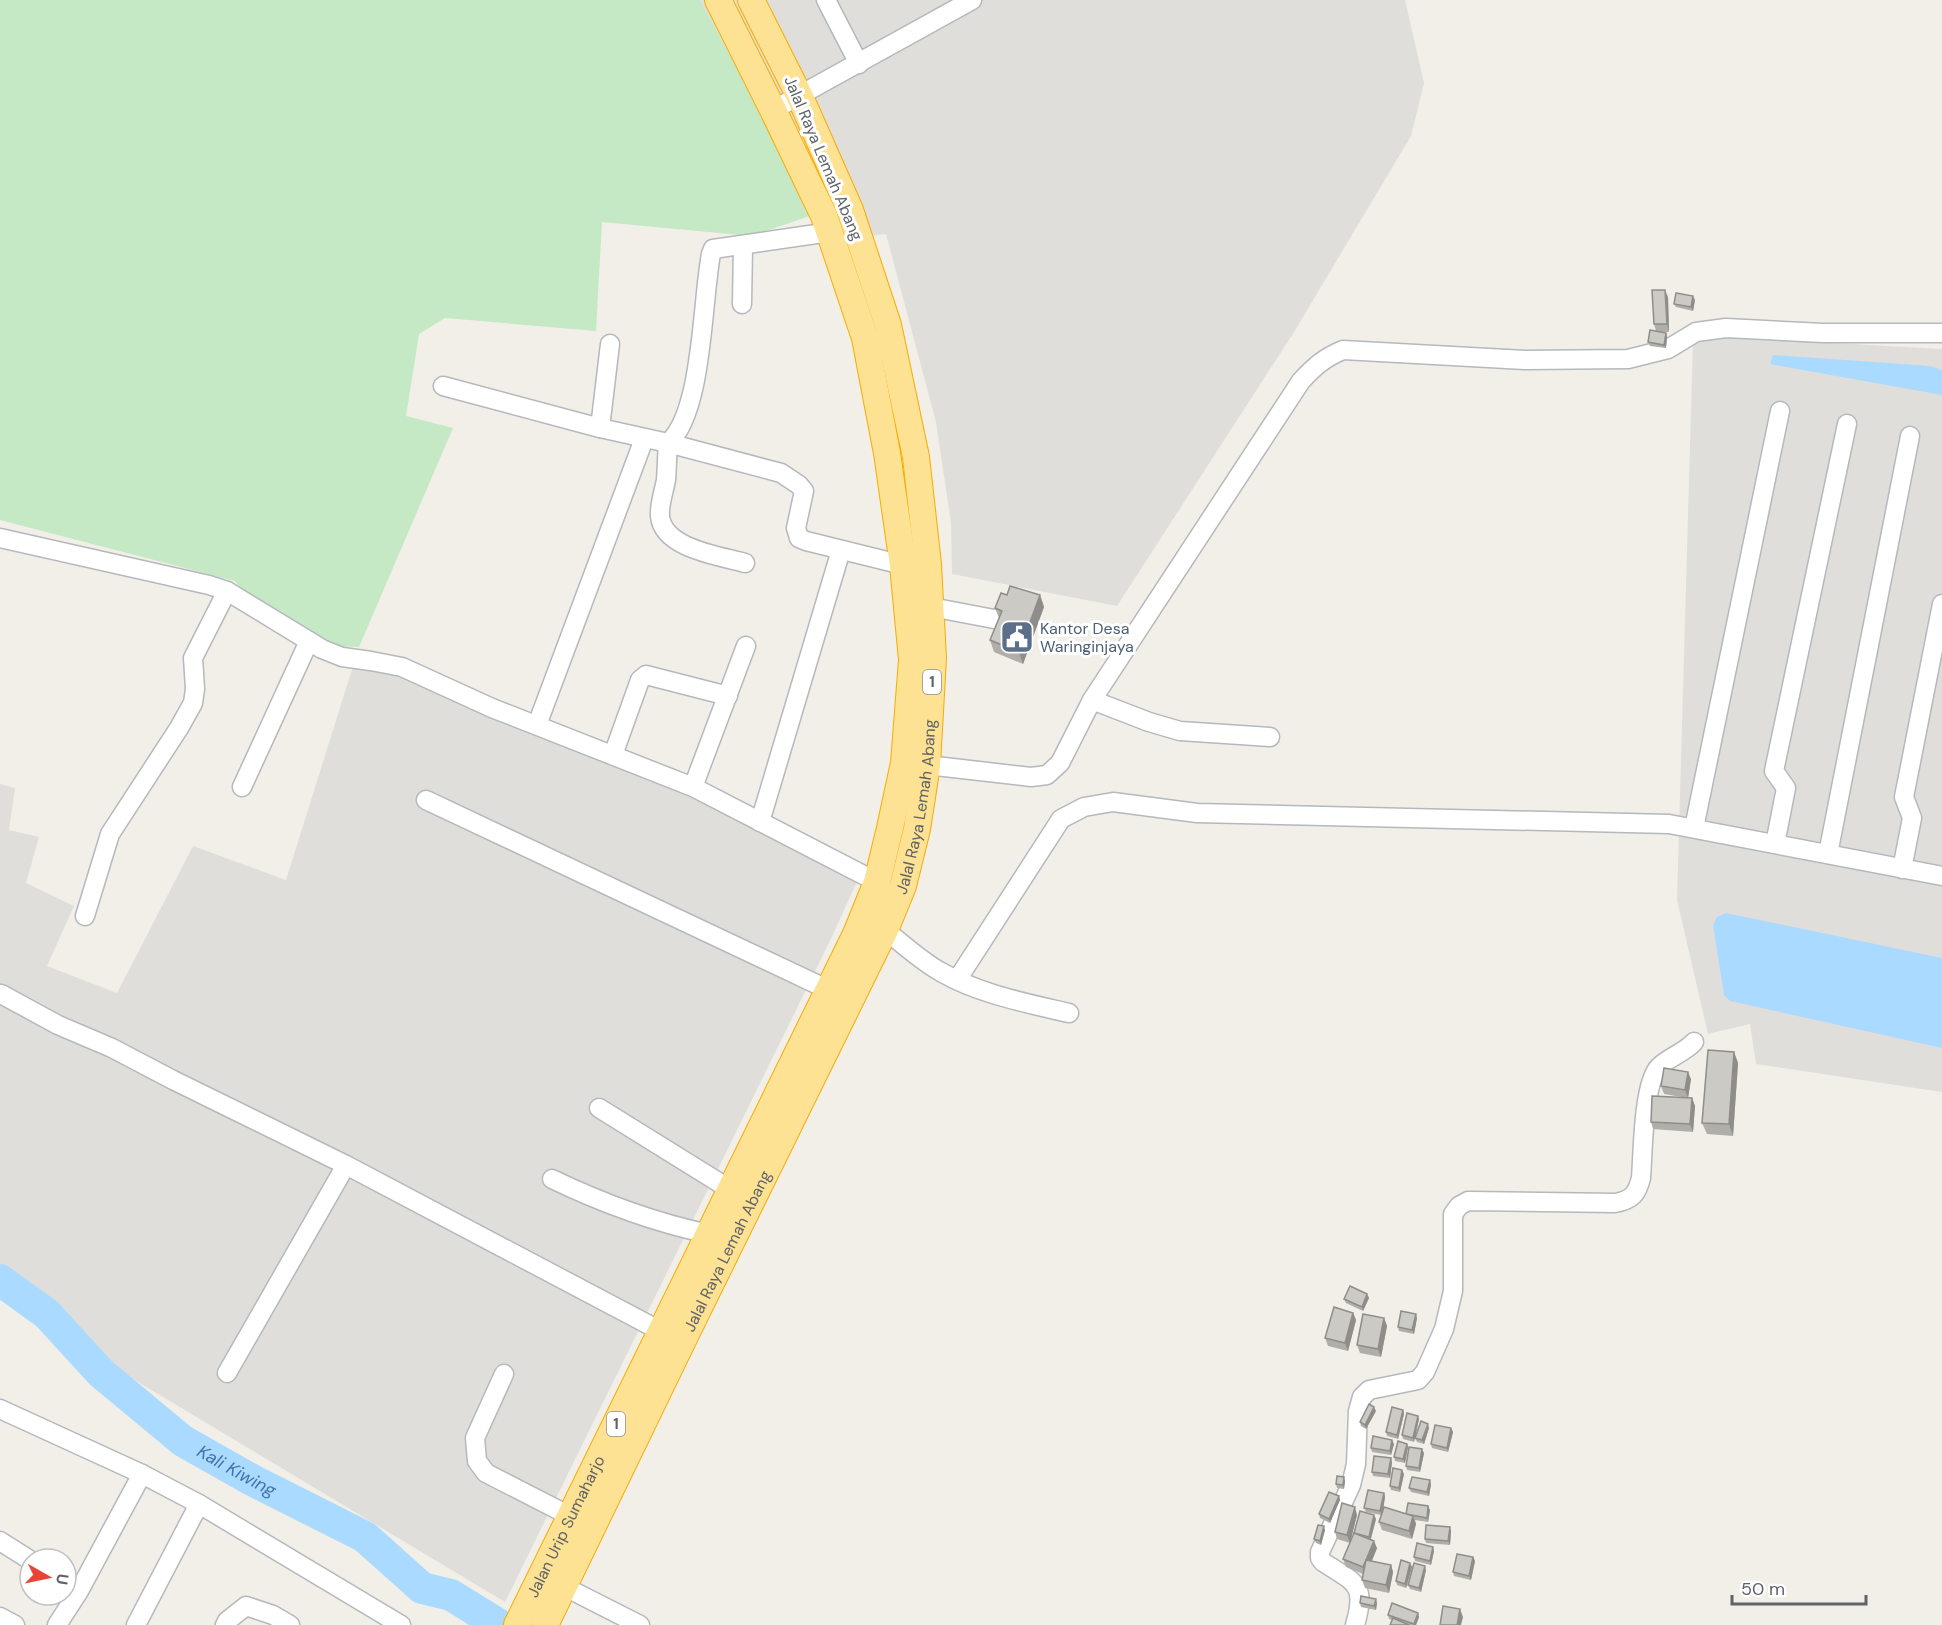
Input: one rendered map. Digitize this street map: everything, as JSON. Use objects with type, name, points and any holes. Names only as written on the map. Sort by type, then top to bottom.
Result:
[{"type":"highway","name":"Jalal Raya Lemah Abang","points":[[671,1337],[709,1234],[856,934],[877,882],[904,763],[912,660],[903,565],[887,453],[865,338],[824,216],[718,0]]},
{"type":"highway","name":"Jalal Raya Lemah Abang","points":[[671,1337],[885,930],[903,886],[917,829],[927,765],[933,658],[928,564],[916,457],[888,325],[850,210],[800,97],[751,0]]},
{"type":"highway","name":"Jalan Urip Sumaharjo","points":[[517,1625],[570,1516],[671,1337]]},
{"type":"highway","name":"Jalan Urip Sumaharjo","points":[[545,1625],[671,1337]]},
{"type":"street","points":[[826,0],[859,64]]},
{"type":"street","points":[[773,110],[972,0]]},
{"type":"street","points":[[745,563],[690,548],[675,540],[663,525],[660,516],[666,478],[668,442],[676,436],[690,404],[697,371],[711,254],[713,249],[717,248],[830,232]]},
{"type":"street","points":[[742,304],[743,246]]},
{"type":"street","points":[[927,765],[1031,777],[1047,775],[1059,763],[1092,700],[1301,381],[1328,356],[1343,350],[1525,360],[1628,359],[1668,349],[1696,332],[1726,328],[1823,333],[1942,333]]},
{"type":"street","points":[[600,428],[610,344]]},
{"type":"street","points":[[443,386],[644,439],[668,442],[781,473],[804,491],[796,528],[799,538],[903,565]]},
{"type":"street","points":[[1694,828],[1780,411]]},
{"type":"street","points":[[1775,844],[1786,788],[1774,771],[1848,424]]},
{"type":"street","points":[[1828,854],[1910,436]]},
{"type":"street","points":[[537,725],[644,439]]},
{"type":"street","points":[[0,538],[227,591],[309,641],[342,657],[402,667],[492,708],[693,787],[877,882]]},
{"type":"street","points":[[760,822],[841,550]]},
{"type":"street","points":[[85,916],[110,834],[193,703],[195,689],[193,658],[227,591]]},
{"type":"street","points":[[1902,868],[1912,818],[1904,796],[1942,604]]},
{"type":"street","points":[[931,607],[994,619]]},
{"type":"street","points":[[242,787],[309,641]]},
{"type":"street","points":[[693,787],[746,646]]},
{"type":"street","points":[[613,755],[643,676],[728,696]]},
{"type":"street","points":[[1092,700],[1149,722],[1180,731],[1270,737]]},
{"type":"street","points":[[426,800],[829,990]]},
{"type":"street","points":[[957,980],[1061,819],[1083,807],[1113,802],[1197,813],[1669,824],[1942,876]]},
{"type":"street","points":[[885,930],[940,972],[957,980],[994,994],[1069,1013]]},
{"type":"street","points":[[1,994],[58,1025],[112,1048],[346,1165],[671,1337]]},
{"type":"street","points":[[1355,1625],[1360,1592],[1353,1581],[1323,1562],[1320,1552],[1350,1485],[1356,1464],[1358,1411],[1362,1397],[1369,1390],[1418,1380],[1425,1372],[1440,1338],[1453,1291],[1454,1214],[1459,1206],[1468,1201],[1615,1203],[1627,1201],[1633,1197],[1641,1178],[1647,1097],[1651,1081],[1658,1067],[1694,1042]]},
{"type":"street","points":[[599,1108],[730,1190]]},
{"type":"street","points":[[227,1372],[346,1165]]},
{"type":"street","points":[[552,1179],[592,1198],[645,1218],[709,1234]]},
{"type":"street","points":[[504,1374],[475,1438],[477,1461],[486,1473],[570,1516]]},
{"type":"street","points":[[0,1409],[142,1474],[199,1504],[400,1625]]},
{"type":"street","points":[[78,1579],[142,1474]]},
{"type":"street","points":[[136,1625],[199,1504]]},
{"type":"street","points":[[0,1541],[18,1552]]},
{"type":"street","points":[[563,1586],[640,1625]]},
{"type":"street","points":[[225,1625],[226,1621],[246,1606],[273,1615],[291,1625]]},
{"type":"street","points":[[57,1625],[65,1607]]},
{"type":"street","points":[[0,1617],[15,1625]]},
{"type":"shaded area","points":[[700,0],[1405,0],[1424,83],[1411,136],[1294,332],[1117,606],[952,574],[951,523],[936,422],[886,234],[817,242],[802,188]]},
{"type":"shaded area","points":[[1708,336],[1942,349],[1942,1092],[1756,1064],[1750,1024],[1708,1034],[1677,900],[1693,341]]},
{"type":"shaded area","points":[[354,663],[511,712],[862,871],[827,947],[505,1602],[38,1322],[0,1296],[0,784],[15,788],[9,830],[39,837],[26,883],[74,906],[47,966],[117,993],[193,846],[286,880]]},
{"type":"green space","points":[[0,0],[700,0],[802,188],[810,216],[751,236],[602,222],[596,331],[445,318],[419,334],[406,416],[453,428],[359,647],[325,646],[251,602],[235,581],[0,520]]},
{"type":"water","points":[[1773,355],[1930,366],[1942,370],[1942,395],[1770,364]]},
{"type":"water","points":[[1726,913],[1942,958],[1942,1048],[1730,1001],[1724,995],[1713,925],[1717,917]]},
{"type":"building","points":[[1652,290],[1665,290],[1667,324],[1654,324]]},
{"type":"building","points":[[1676,293],[1693,296],[1691,307],[1674,304]]},
{"type":"building","points":[[1650,330],[1666,333],[1664,345],[1648,342]]},
{"type":"building","name":"Kantor Desa Waringinjaya","points":[[1010,586],[1040,595],[1019,652],[990,640],[1002,611],[995,608],[1001,593],[1007,595]]},
{"type":"building","points":[[1708,1050],[1734,1052],[1729,1124],[1702,1123]]},
{"type":"building","points":[[1664,1068],[1688,1072],[1685,1090],[1661,1086]]},
{"type":"building","points":[[1652,1096],[1692,1098],[1690,1124],[1651,1122]]},
{"type":"building","points":[[1350,1286],[1367,1294],[1362,1307],[1344,1299]]},
{"type":"building","points":[[1334,1307],[1353,1313],[1345,1343],[1325,1338]]},
{"type":"building","points":[[1401,1311],[1416,1314],[1412,1330],[1398,1327]]},
{"type":"building","points":[[1363,1314],[1384,1318],[1378,1349],[1357,1345]]},
{"type":"building","points":[[1369,1404],[1374,1407],[1365,1425],[1360,1422]]},
{"type":"building","points":[[1392,1407],[1403,1410],[1397,1435],[1386,1432]]},
{"type":"building","points":[[1407,1413],[1418,1416],[1413,1438],[1402,1435]]},
{"type":"building","points":[[1421,1421],[1428,1424],[1422,1440],[1415,1438]]},
{"type":"building","points":[[1435,1425],[1451,1428],[1447,1448],[1431,1444]]},
{"type":"building","points":[[1373,1436],[1392,1440],[1390,1451],[1371,1448]]},
{"type":"building","points":[[1398,1441],[1407,1444],[1403,1459],[1394,1457]]},
{"type":"building","points":[[1409,1447],[1422,1449],[1419,1468],[1406,1466]]},
{"type":"building","points":[[1374,1456],[1391,1458],[1388,1474],[1372,1472]]},
{"type":"building","points":[[1393,1468],[1402,1470],[1399,1488],[1390,1486]]},
{"type":"building","points":[[1337,1476],[1344,1477],[1343,1485],[1336,1484]]},
{"type":"building","points":[[1412,1477],[1430,1480],[1427,1492],[1409,1488]]},
{"type":"building","points":[[1368,1490],[1384,1493],[1380,1511],[1364,1508]]},
{"type":"building","points":[[1329,1492],[1339,1496],[1329,1519],[1319,1514]]},
{"type":"building","points":[[1342,1503],[1355,1507],[1347,1535],[1335,1532]]},
{"type":"building","points":[[1408,1503],[1428,1506],[1427,1518],[1406,1514]]},
{"type":"building","points":[[1384,1507],[1413,1516],[1409,1531],[1379,1522]]},
{"type":"building","points":[[1360,1511],[1374,1515],[1369,1537],[1354,1533]]},
{"type":"building","points":[[1318,1525],[1324,1526],[1320,1541],[1314,1539]]},
{"type":"building","points":[[1426,1525],[1450,1527],[1448,1541],[1425,1539]]},
{"type":"building","points":[[1354,1533],[1374,1541],[1363,1567],[1343,1559]]},
{"type":"building","points":[[1417,1543],[1433,1547],[1430,1561],[1414,1557]]},
{"type":"building","points":[[1457,1554],[1473,1557],[1469,1576],[1453,1572]]},
{"type":"building","points":[[1366,1560],[1391,1565],[1386,1585],[1362,1580]]},
{"type":"building","points":[[1401,1560],[1410,1563],[1405,1584],[1396,1581]]},
{"type":"building","points":[[1414,1563],[1425,1566],[1419,1588],[1408,1585]]},
{"type":"building","points":[[1361,1596],[1376,1599],[1374,1606],[1360,1603]]},
{"type":"building","points":[[1392,1603],[1418,1613],[1414,1624],[1388,1615]]},
{"type":"building","points":[[1443,1606],[1460,1609],[1457,1625],[1440,1625]]},
{"type":"building","points":[[1393,1618],[1409,1625],[1390,1625]]},
{"type":"waterway","name":"Kali Kiwing","points":[[0,1280],[47,1314],[101,1373],[183,1441],[252,1480],[365,1537],[422,1588],[451,1595],[498,1624]]},
{"type":"place","name":"Kantor Desa Waringinjaya","points":[[1017,637]]}]
